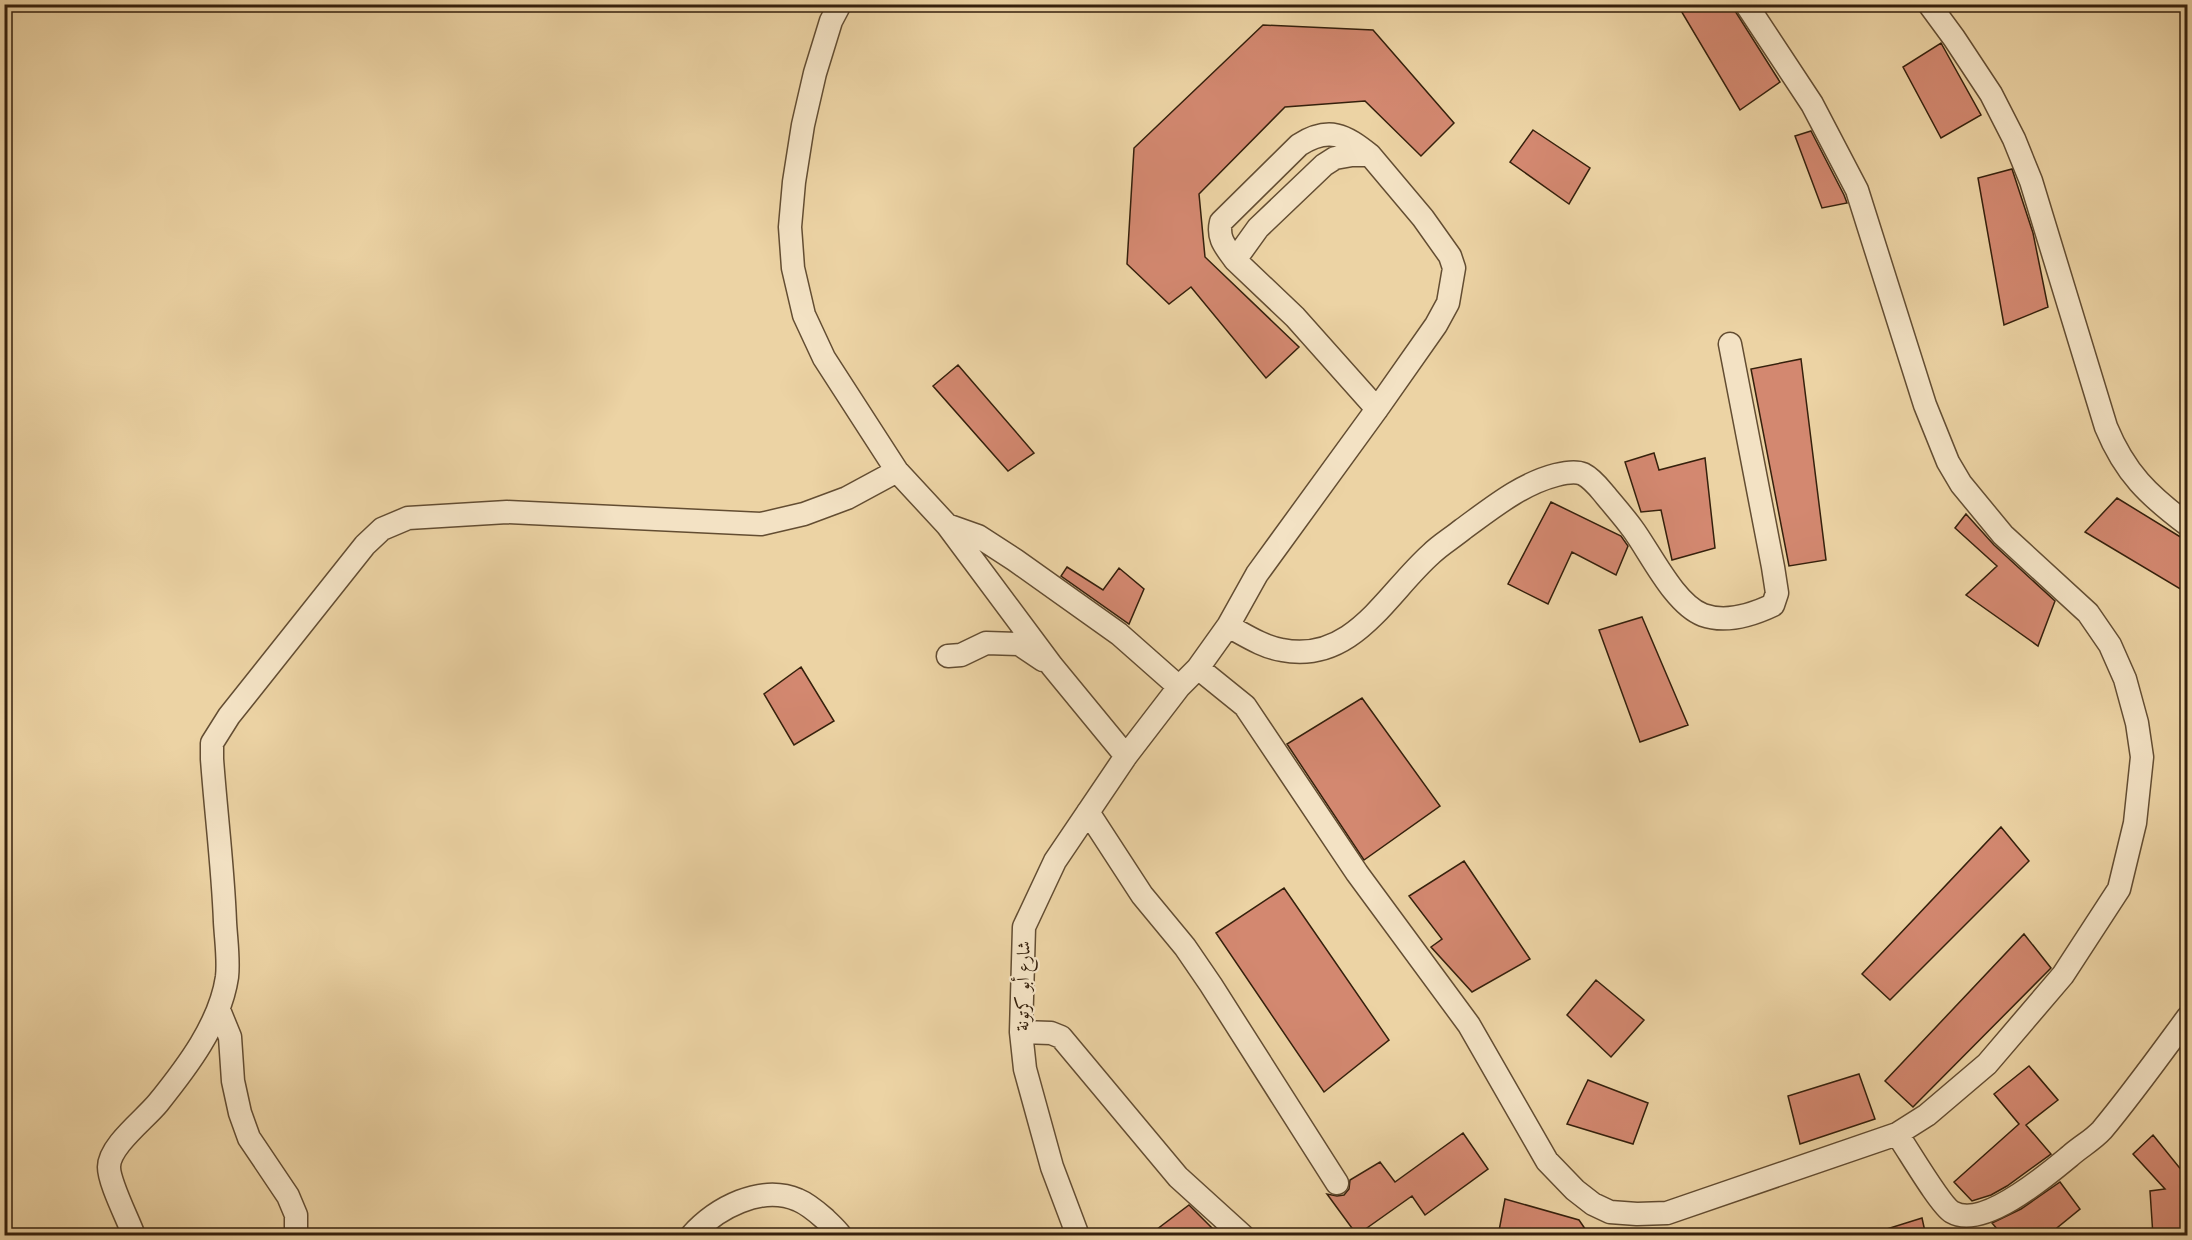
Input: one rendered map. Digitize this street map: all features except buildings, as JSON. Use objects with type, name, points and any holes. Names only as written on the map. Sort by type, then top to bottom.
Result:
[{"type":"street","points":[[840,4],[831,21],[815,72],[803,125],[790,227],[793,268],[804,315],[824,358],[897,471],[947,525],[1052,666],[1125,756]]},
{"type":"street","points":[[1198,668],[1245,706],[1357,873],[1469,1025],[1546,1161],[1575,1190],[1593,1204],[1610,1212],[1667,1213],[1897,1134],[1927,1115],[1987,1064],[2063,975],[2119,889],[2135,823],[2142,757],[2137,723],[2125,679],[2109,645],[2088,613],[2003,535],[1961,484],[1948,462],[1925,405],[1857,190],[1812,104],[1746,4]]},
{"type":"street","points":[[1929,4],[1991,94],[2014,139],[2031,181],[2106,427],[2116,450],[2131,474],[2162,506],[2187,525]]},
{"type":"street","name":"شارع أبو كرتونة","points":[[1078,1236],[1052,1167],[1024,1069],[1021,1032],[1024,927],[1054,861],[1125,756],[1179,687],[1198,668],[1228,626],[1257,574],[1377,409],[1436,325],[1448,303],[1454,268],[1450,255],[1423,218],[1370,155],[1350,139],[1337,135],[1322,136],[1299,145],[1221,222],[1219,230],[1221,242],[1235,260],[1295,317],[1377,409]]},
{"type":"street","points":[[1235,260],[1258,228],[1324,165],[1335,158],[1370,155]]},
{"type":"street","points":[[1228,626],[1265,645],[1282,650],[1322,649],[1338,644],[1357,633],[1431,554],[1479,517],[1503,499],[1539,480],[1566,473],[1583,474],[1594,482],[1633,528],[1652,559],[1688,606],[1704,615],[1725,618],[1745,616],[1773,605],[1777,593],[1773,567],[1730,344]]},
{"type":"street","points":[[134,1236],[111,1179],[110,1162],[118,1146],[157,1104],[184,1067],[219,1010],[227,975],[224,901],[212,759],[213,743],[228,716],[255,686],[365,545],[382,529],[408,518],[507,512],[761,524],[804,514],[847,498],[897,471]]},
{"type":"street","points":[[947,525],[978,536],[1015,560],[1119,634],[1179,687]]},
{"type":"street","points":[[948,656],[962,655],[986,643],[1019,644],[1052,666]]},
{"type":"street","points":[[1088,812],[1142,895],[1185,947],[1211,985],[1337,1183]]},
{"type":"street","points":[[219,1010],[230,1037],[232,1081],[240,1113],[249,1138],[288,1196],[296,1215],[296,1236]]},
{"type":"street","points":[[1897,1134],[1951,1211],[1965,1216],[1986,1212],[2013,1198],[2048,1174],[2100,1131],[2187,1017]]},
{"type":"street","points":[[1021,1032],[1051,1033],[1061,1037],[1178,1177],[1243,1236]]},
{"type":"street","points":[[691,1236],[717,1213],[742,1201],[758,1196],[779,1196],[798,1200],[816,1211],[841,1236]]}]
